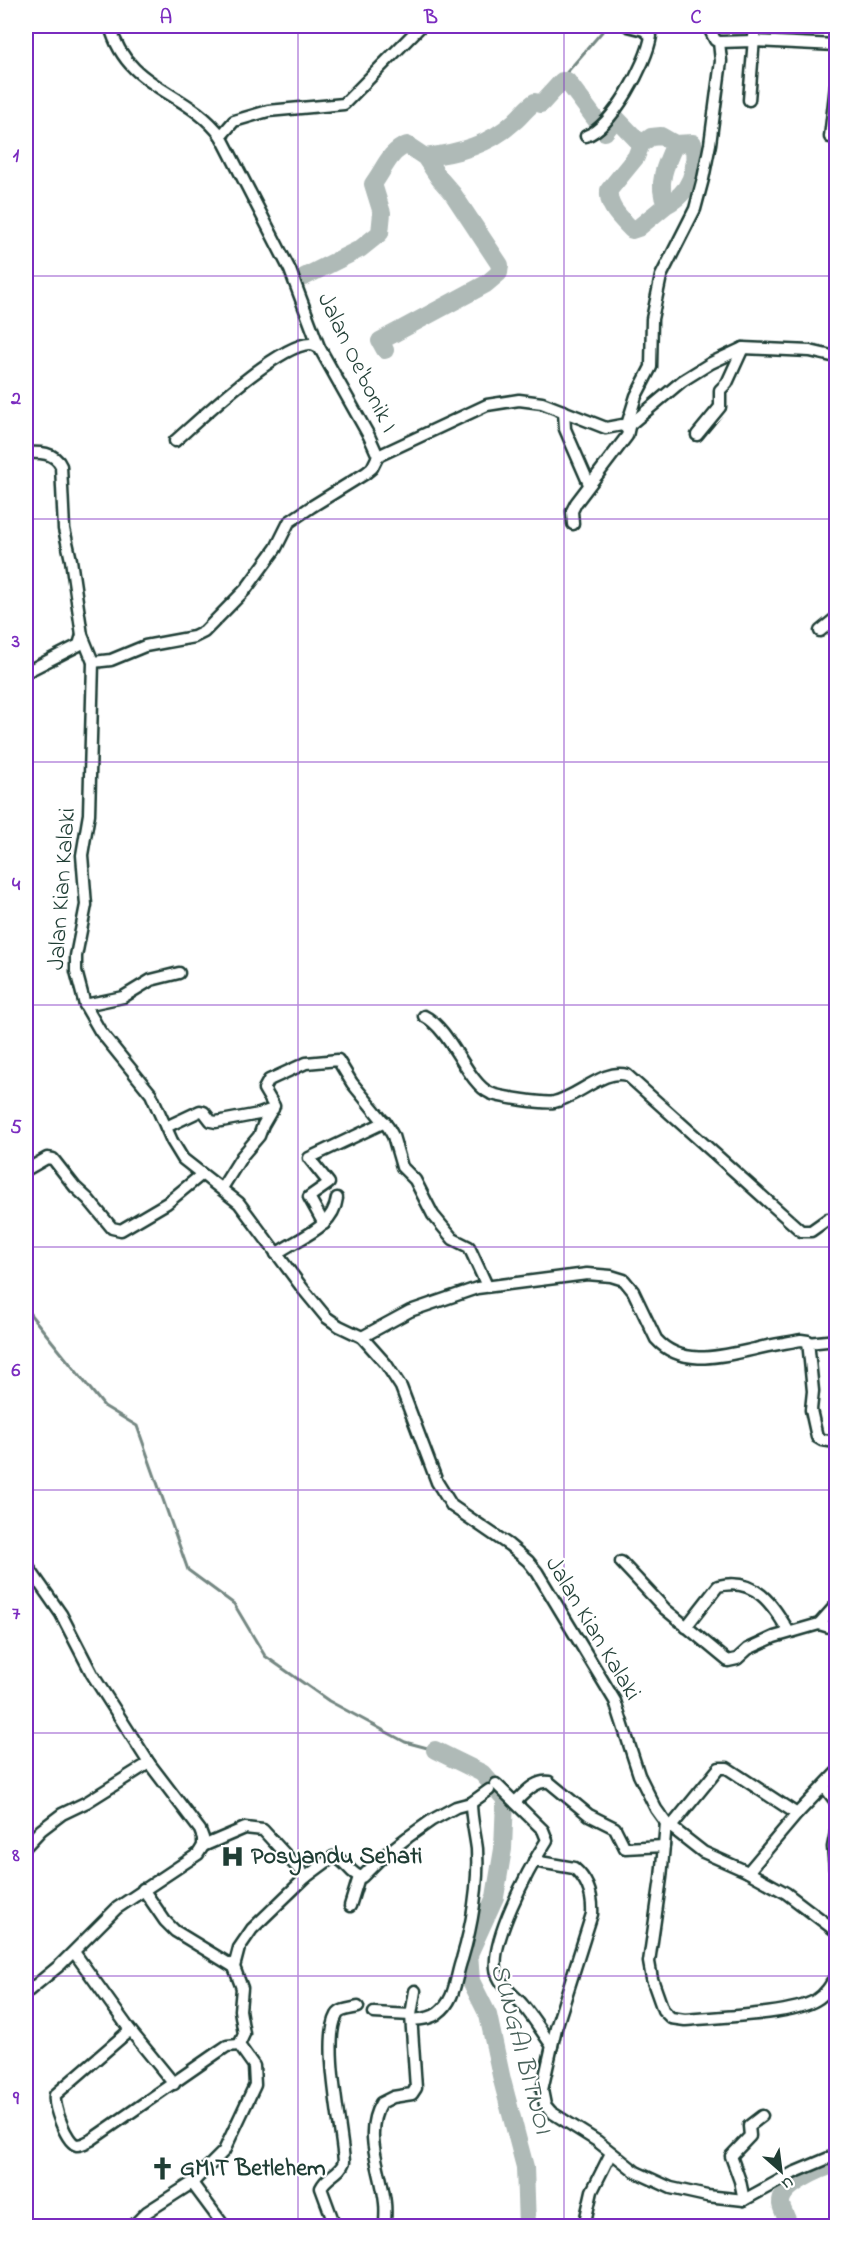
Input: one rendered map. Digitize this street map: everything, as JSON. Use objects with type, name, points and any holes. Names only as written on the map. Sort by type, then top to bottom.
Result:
[{"type":"street","name":"Jalan Oe'bonik I","points":[[93,662],[111,660],[145,646],[194,638],[204,632],[251,582],[276,548],[289,522],[366,473],[372,468],[378,456],[319,347],[290,270],[221,136],[214,126],[200,114],[139,75],[121,54],[114,42],[110,26]]},
{"type":"street","points":[[221,136],[234,122],[268,111],[344,104],[421,26]]},
{"type":"street","points":[[586,135],[597,132],[625,95],[650,44],[651,36],[644,30],[628,26]]},
{"type":"street","points":[[626,428],[636,396],[651,368],[652,319],[661,276],[692,217],[703,179],[721,62],[718,42],[708,26]]},
{"type":"street","points":[[749,100],[756,26]]},
{"type":"street","points":[[718,42],[753,41],[837,45]]},
{"type":"street","points":[[830,137],[837,85]]},
{"type":"street","points":[[175,441],[225,397],[272,361],[289,351],[310,344],[319,347]]},
{"type":"street","points":[[626,428],[682,381],[711,363],[743,348],[810,351],[837,357]]},
{"type":"street","points":[[697,435],[720,408],[720,390],[726,383],[743,348]]},
{"type":"street","points":[[378,456],[487,405],[519,400],[542,403],[606,428],[621,425],[629,427],[627,436],[572,511],[573,524]]},
{"type":"street","points":[[564,411],[565,429],[590,484]]},
{"type":"street","points":[[26,453],[45,453],[58,459],[62,466],[64,529],[82,635],[93,662]]},
{"type":"street","points":[[820,631],[837,618]]},
{"type":"street","points":[[26,672],[79,645],[82,635]]},
{"type":"street","name":"Jalan Kian Kalaki","points":[[93,662],[89,814],[82,855],[86,905],[76,963],[78,984],[96,1026],[151,1094],[183,1159],[239,1203],[326,1317],[362,1337],[386,1364],[401,1388],[443,1494],[452,1506],[509,1545],[528,1561],[615,1701],[639,1774],[656,1809],[668,1826],[703,1852],[748,1872],[786,1893],[837,1931]]},
{"type":"street","points":[[86,1005],[120,998],[176,975]]},
{"type":"street","points":[[424,1016],[441,1031],[479,1083],[491,1094],[554,1102],[613,1073],[627,1075],[801,1231],[811,1231],[828,1219],[831,1219],[837,1227]]},
{"type":"street","points":[[274,1108],[264,1089],[269,1080],[306,1063],[338,1060],[352,1083],[385,1122],[393,1136],[404,1170],[415,1180],[430,1212],[453,1239],[469,1247],[487,1286]]},
{"type":"street","points":[[166,1127],[200,1111],[204,1112],[211,1121],[216,1122],[259,1114],[274,1108]]},
{"type":"street","points":[[222,1188],[242,1156],[259,1136],[262,1125],[274,1108]]},
{"type":"street","points":[[324,1224],[309,1197],[329,1184],[309,1158],[385,1122]]},
{"type":"street","points":[[26,1170],[44,1159],[49,1157],[53,1159],[112,1228],[121,1230],[166,1203],[201,1175]]},
{"type":"street","points":[[276,1254],[324,1224],[334,1213],[337,1198]]},
{"type":"street","points":[[362,1337],[410,1311],[443,1298],[487,1286],[586,1274],[621,1278],[633,1291],[660,1343],[677,1353],[694,1358],[717,1357],[801,1340],[808,1342],[837,1340]]},
{"type":"street","points":[[808,1342],[813,1391],[811,1410],[817,1437],[837,1442]]},
{"type":"street","points":[[621,1562],[665,1609],[728,1661],[732,1661],[748,1649],[789,1632],[812,1628],[837,1605]]},
{"type":"street","points":[[26,1564],[61,1614],[92,1674],[149,1763],[200,1830],[203,1838],[203,1846],[198,1854],[143,1889],[108,1916],[74,1952],[26,1993]]},
{"type":"street","points":[[686,1627],[718,1586],[733,1584],[764,1595],[789,1632]]},
{"type":"street","points":[[819,1624],[837,1629]]},
{"type":"street","points":[[26,1846],[57,1818],[149,1763]]},
{"type":"street","points":[[797,1814],[727,1767],[719,1767],[668,1826],[649,1962],[652,1979],[663,2010],[671,2018],[685,2020],[804,2006],[824,1994],[837,1975]]},
{"type":"street","points":[[748,1872],[797,1814],[837,1773]]},
{"type":"street","points":[[514,1802],[534,1784],[549,1782],[577,1806],[602,1823],[615,1828],[625,1848],[664,1846]]},
{"type":"street","points":[[824,1786],[837,1802]]},
{"type":"street","points":[[358,1877],[362,1877],[381,1858],[432,1820],[456,1807],[471,1803],[493,1787],[514,1802],[543,1830],[547,1840],[517,1895],[498,1943],[496,1972],[504,1986],[523,2006],[552,2046]]},
{"type":"street","points":[[374,2013],[428,2018],[438,2014],[453,1995],[467,1947],[473,1915],[477,1851],[471,1803]]},
{"type":"street","points":[[203,1846],[245,1828],[263,1830],[306,1877]]},
{"type":"street","points":[[835,1869],[834,1841],[837,1832]]},
{"type":"street","points":[[239,2045],[244,2034],[240,2010],[242,1988],[234,1967],[239,1947],[252,1929],[320,1865],[337,1857],[358,1877]]},
{"type":"street","points":[[534,1861],[574,1868],[591,1891],[593,1900],[592,1914],[552,2046],[542,2090],[544,2105],[558,2117],[597,2141],[636,2172],[671,2188],[707,2196],[744,2200],[793,2173],[837,2155]]},
{"type":"street","points":[[350,1906],[358,1877]]},
{"type":"street","points":[[143,1889],[165,1921],[175,1931],[234,1967]]},
{"type":"street","points":[[74,1952],[130,2030],[174,2084]]},
{"type":"street","points":[[385,2226],[385,2204],[373,2144],[373,2129],[381,2103],[415,2091],[411,2018],[415,1990]]},
{"type":"street","points":[[334,2226],[321,2188],[323,2182],[342,2167],[344,2162],[331,2040],[336,2016],[342,2011],[358,2007]]},
{"type":"street","points":[[130,2030],[55,2095],[54,2104],[68,2138],[79,2145],[91,2140],[226,2046],[239,2045]]},
{"type":"street","points":[[133,2226],[147,2212],[192,2183],[224,2151],[255,2085],[254,2066],[239,2045]]},
{"type":"street","points":[[744,2200],[731,2156],[745,2144],[750,2136],[749,2126],[762,2116]]},
{"type":"street","points":[[584,2226],[592,2191],[611,2153]]},
{"type":"street","points":[[192,2183],[224,2226]]},
{"type":"waterway","points":[[556,85],[607,26]]},
{"type":"waterway","points":[[425,157],[462,150],[495,136],[515,121],[529,106],[535,102],[541,104],[562,81],[567,81],[605,132],[616,118],[641,144]]},
{"type":"waterway","points":[[666,205],[675,200],[691,179],[694,162],[693,143],[675,144],[661,136],[651,137],[641,144],[636,157],[609,190],[610,202],[616,212],[632,230],[638,228],[666,205],[662,181],[675,144]]},
{"type":"waterway","points":[[304,277],[360,249],[380,233],[382,213],[373,184],[396,152],[407,145],[425,157],[453,194],[500,265],[499,273],[486,284],[380,341],[385,350]]},
{"type":"waterway","points":[[26,1309],[104,1406],[137,1426],[188,1570],[234,1604],[265,1656],[329,1701],[405,1742],[435,1750]]},
{"type":"waterway","name":"SUNGAI BITNOI","points":[[435,1750],[482,1773],[505,1799],[503,1849],[495,1897],[469,1954],[471,1981],[488,2015],[525,2167],[527,2226]]},
{"type":"waterway","name":"SUNGAI BITNOI","points":[[789,2226],[781,2204],[787,2190],[803,2178],[836,2164]]},
{"type":"place","name":"Posyandu Sehati","points":[[233,1857]]},
{"type":"place","name":"GMIT Betlehem","points":[[162,2169]]}]
